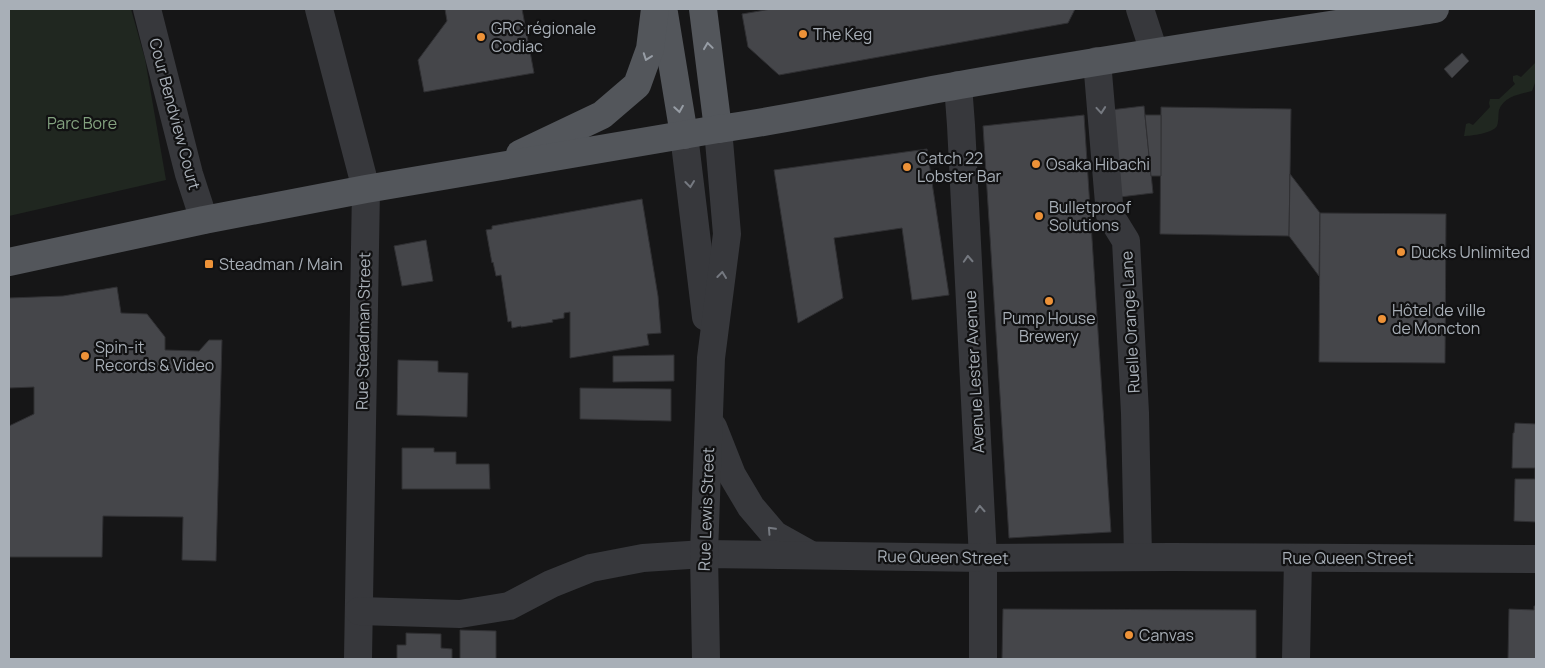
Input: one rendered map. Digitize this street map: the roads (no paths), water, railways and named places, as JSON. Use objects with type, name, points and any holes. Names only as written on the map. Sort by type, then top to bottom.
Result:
[{"type":"main road","points":[[488,169],[602,115],[637,85],[650,48],[655,9]]},
{"type":"main road","points":[[663,9],[684,136]]},
{"type":"main road","points":[[703,9],[718,129]]},
{"type":"main road","points":[[9,262],[204,220],[366,189],[756,124],[958,85],[1097,61],[1436,9]]},
{"type":"street","name":"Cour Bendview Court","points":[[147,9],[189,174],[204,220]]},
{"type":"street","name":"Rue Steadman Street","points":[[319,9],[366,189],[358,659]]},
{"type":"street","points":[[1140,9],[1154,52]]},
{"type":"street","name":"Ruelle Orange Lane","points":[[1097,61],[1110,215],[1126,241],[1135,413],[1138,557]]},
{"type":"street","name":"Avenue Lester Avenue","points":[[958,85],[983,558],[983,659]]},
{"type":"street","name":"Rue Lewis Street","points":[[706,659],[704,554],[712,358],[727,234],[718,129]]},
{"type":"street","name":"Rue Lewis Street","points":[[684,136],[712,358]]},
{"type":"street","points":[[709,419],[732,475],[751,507],[775,535],[812,556]]},
{"type":"street","name":"Rue Queen Street","points":[[359,611],[460,614],[509,606],[552,584],[591,568],[643,558],[704,554],[983,558],[1536,559]]},
{"type":"street","points":[[1296,659],[1298,558]]},
{"type":"place","name":"The Keg","points":[[803,34]]},
{"type":"place","name":"GRC régionale Codiac","points":[[481,37]]},
{"type":"place","name":"Osaka Hibachi","points":[[1036,164]]},
{"type":"place","name":"Catch 22 Lobster Bar","points":[[907,167]]},
{"type":"place","name":"Bulletproof Solutions","points":[[1039,216]]},
{"type":"place","name":"Ducks Unlimited","points":[[1401,252]]},
{"type":"place","name":"Steadman / Main","points":[[209,264]]},
{"type":"place","name":"Pump House Brewery","points":[[1049,301]]},
{"type":"place","name":"Hôtel de ville de Moncton","points":[[1382,319]]},
{"type":"place","name":"Spin-it Records & Video","points":[[85,356]]},
{"type":"place","name":"Canvas","points":[[1129,635]]},
{"type":"park label","name":"Parc Bore","points":[[82,123]]}]
